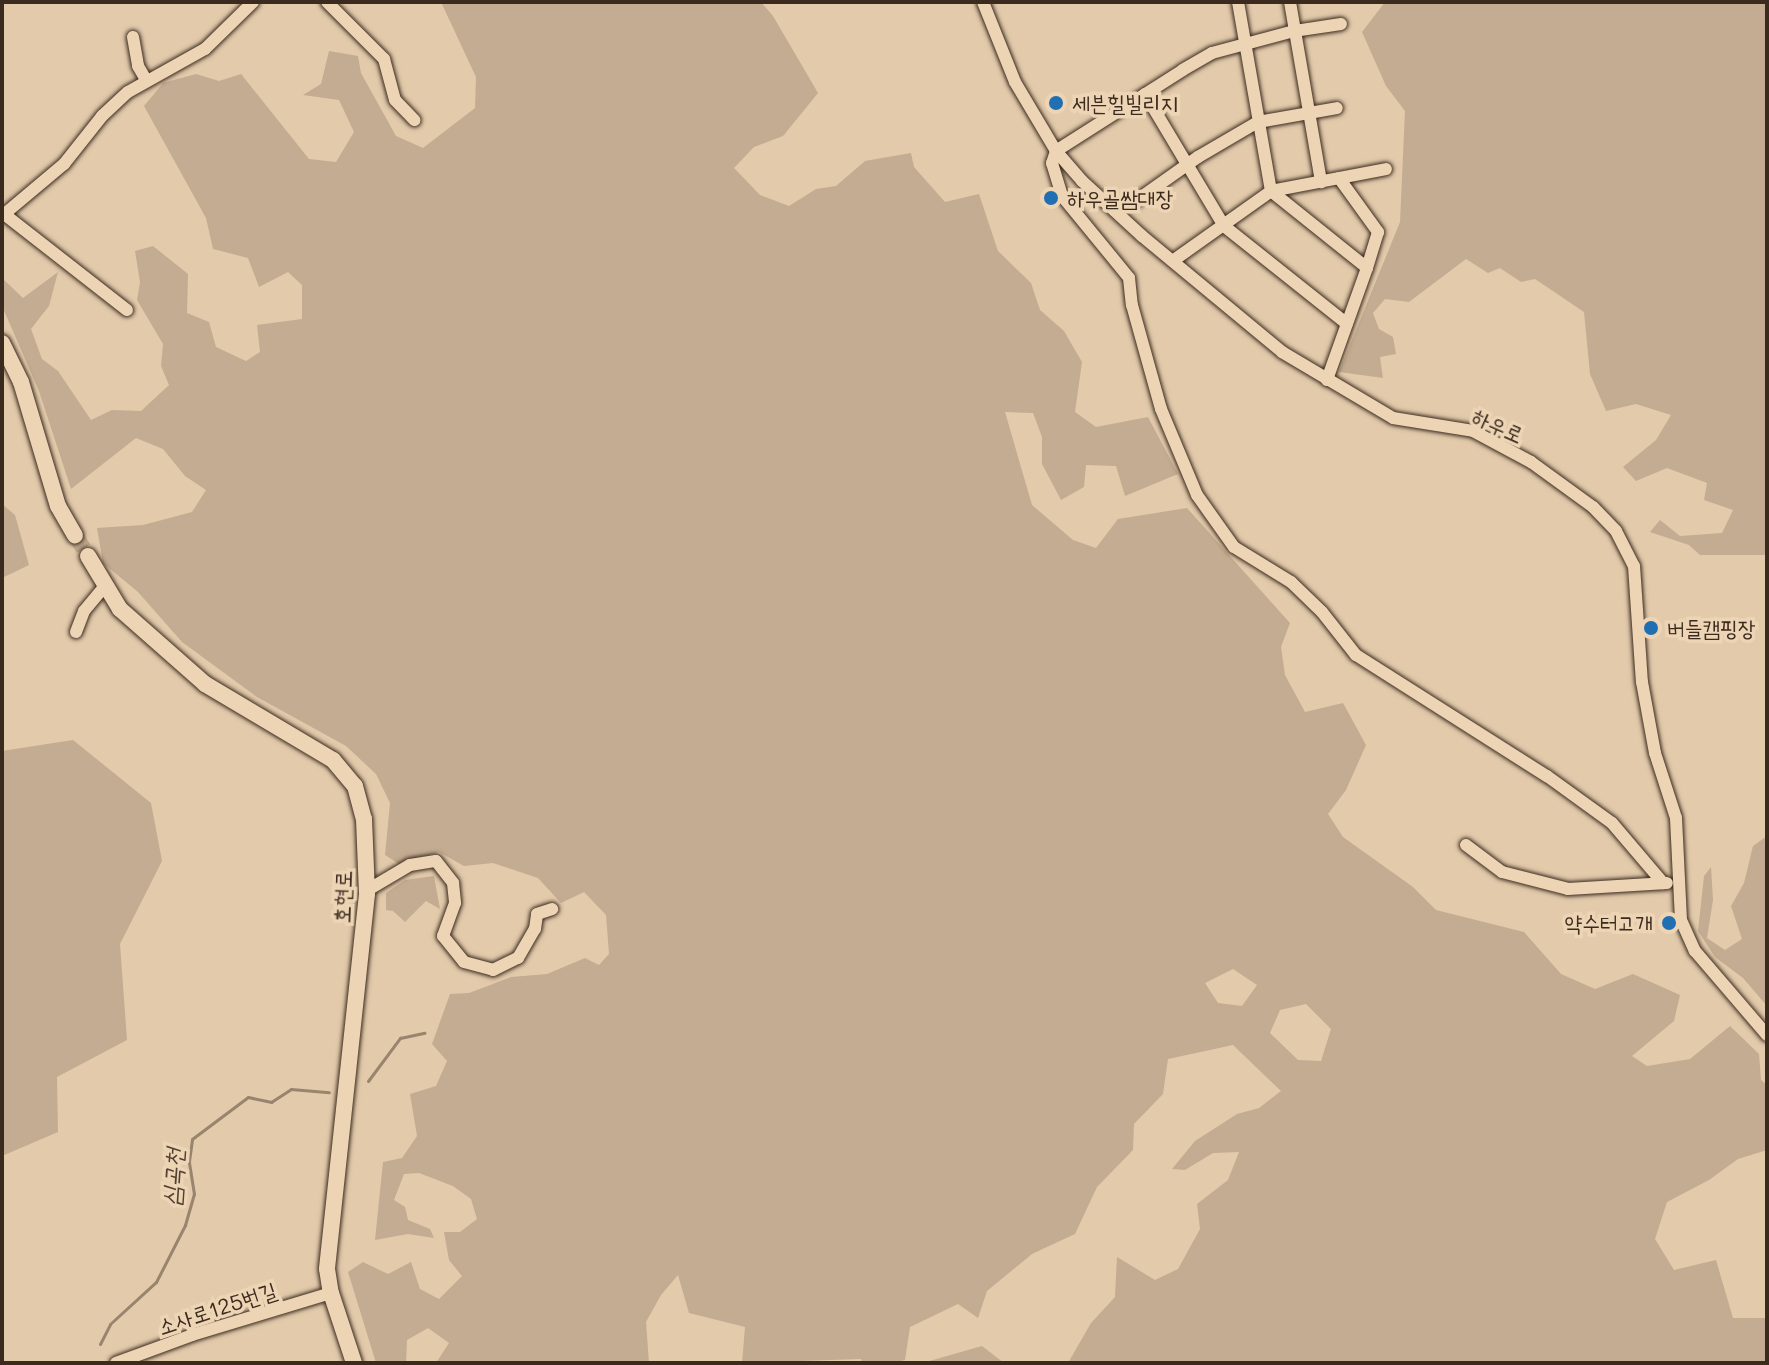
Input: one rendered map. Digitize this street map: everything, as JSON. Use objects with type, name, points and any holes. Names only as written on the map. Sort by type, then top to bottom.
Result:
[{"type":"main road","points":[[2,343],[21,382],[58,506],[75,535]]},
{"type":"main road","name":"호현로","points":[[88,556],[120,609],[205,684],[333,760],[355,786],[364,819],[366,891],[327,1269],[331,1293],[354,1363]]},
{"type":"street","points":[[127,310],[3,215],[64,164],[102,116],[146,80],[205,49],[253,2]]},
{"type":"street","points":[[327,2],[384,59],[395,100],[414,120]]},
{"type":"street","name":"하우로","points":[[983,2],[1015,82],[1056,151],[1082,181],[1282,352],[1393,418],[1473,431],[1531,462],[1593,507],[1616,531],[1635,573],[1642,682],[1655,753],[1676,818],[1681,920],[1695,951],[1767,1035]]},
{"type":"street","points":[[1238,2],[1271,191],[1367,268]]},
{"type":"street","points":[[1290,2],[1321,182]]},
{"type":"street","points":[[1341,24],[1294,31],[1212,53],[1145,94],[1056,151],[1052,163],[1062,196],[1129,278],[1132,305],[1161,409],[1197,495],[1234,547],[1291,582],[1322,612],[1356,655],[1547,776],[1612,823],[1663,883]]},
{"type":"street","points":[[133,37],[138,66],[146,80]]},
{"type":"street","points":[[1145,94],[1224,226],[1347,324]]},
{"type":"street","points":[[1133,203],[1188,164],[1258,122],[1337,108]]},
{"type":"street","points":[[1174,260],[1271,191],[1386,169]]},
{"type":"street","points":[[1327,380],[1378,232],[1339,178]]},
{"type":"street","points":[[76,632],[84,611],[106,585]]},
{"type":"street","points":[[1466,845],[1502,872],[1568,889],[1678,882]]},
{"type":"street","points":[[366,891],[410,865],[436,861],[453,883],[455,903],[443,936],[464,962],[493,970],[518,958],[535,929],[537,914],[552,909]]},
{"type":"street","name":"소사로125번길","points":[[116,1363],[192,1335],[331,1293]]},
{"type":"shaded area","points":[[441,2],[761,2],[773,16],[818,93],[783,136],[754,147],[734,168],[760,195],[789,206],[816,189],[836,186],[865,161],[911,153],[914,167],[945,202],[979,194],[998,251],[1031,283],[1040,310],[1064,331],[1082,362],[1075,412],[1096,427],[1148,417],[1178,474],[1125,496],[1116,466],[1086,465],[1084,487],[1061,500],[1042,464],[1042,437],[1033,413],[1005,412],[1032,505],[1073,540],[1096,548],[1118,519],[1187,508],[1290,623],[1281,647],[1285,675],[1305,712],[1343,703],[1366,745],[1346,790],[1328,814],[1343,837],[1413,887],[1436,910],[1524,932],[1561,974],[1595,989],[1633,974],[1680,995],[1674,1021],[1632,1056],[1647,1066],[1690,1059],[1730,1026],[1759,1054],[1761,1080],[1767,1085],[1767,1150],[1738,1159],[1709,1180],[1667,1202],[1655,1239],[1674,1270],[1716,1260],[1733,1318],[1767,1318],[1767,1363],[1068,1363],[1091,1323],[1115,1297],[1117,1257],[1155,1280],[1178,1269],[1200,1229],[1197,1204],[1228,1180],[1239,1152],[1213,1153],[1185,1170],[1172,1169],[1195,1141],[1237,1114],[1259,1108],[1281,1091],[1233,1045],[1168,1059],[1163,1094],[1134,1124],[1133,1150],[1097,1187],[1075,1234],[1032,1254],[987,1291],[978,1318],[958,1304],[910,1327],[905,1360],[892,1363],[862,1363],[861,1359],[742,1363],[745,1327],[689,1313],[678,1275],[661,1295],[646,1322],[649,1363],[436,1363],[449,1343],[428,1328],[407,1340],[406,1363],[376,1363],[348,1272],[363,1262],[388,1274],[411,1262],[420,1289],[439,1299],[462,1276],[449,1260],[444,1232],[460,1232],[477,1219],[471,1199],[453,1186],[419,1173],[404,1174],[394,1200],[405,1207],[408,1220],[430,1229],[434,1238],[408,1234],[375,1240],[383,1162],[402,1158],[417,1136],[410,1094],[436,1086],[447,1061],[432,1044],[450,994],[469,993],[511,977],[547,974],[585,958],[599,965],[609,954],[606,915],[584,892],[561,903],[538,878],[493,863],[464,866],[439,852],[399,864],[385,855],[390,803],[376,774],[346,746],[257,697],[182,642],[138,592],[103,563],[97,528],[143,525],[192,512],[206,490],[185,476],[163,449],[136,438],[71,489],[39,391],[2,306],[2,278],[23,298],[58,272],[49,306],[31,329],[42,359],[58,371],[91,420],[112,410],[141,411],[169,385],[161,366],[163,344],[137,300],[140,282],[135,251],[153,246],[188,274],[187,313],[209,322],[216,347],[246,361],[260,352],[257,325],[302,319],[302,285],[288,272],[259,287],[248,258],[213,249],[206,218],[144,106],[163,83],[196,74],[219,81],[241,74],[309,159],[336,162],[354,132],[339,100],[303,95],[321,84],[329,51],[358,56],[361,73],[396,136],[423,148],[475,108],[476,77]],"holes":[[[1233,969],[1257,985],[1242,1006],[1218,1003],[1205,983]],[[1306,1004],[1331,1029],[1321,1061],[1298,1060],[1270,1033],[1280,1010]]]},
{"type":"shaded area","points":[[1385,2],[1767,2],[1767,555],[1700,555],[1689,545],[1650,532],[1660,520],[1680,536],[1722,533],[1733,510],[1704,500],[1707,483],[1667,468],[1636,481],[1623,467],[1656,440],[1671,415],[1636,404],[1606,411],[1590,374],[1584,312],[1535,279],[1521,282],[1500,268],[1488,273],[1466,259],[1409,302],[1385,299],[1373,313],[1379,329],[1393,337],[1396,354],[1380,357],[1383,378],[1339,372],[1400,222],[1405,111],[1386,86],[1362,32]]},
{"type":"shaded area","points":[[2,504],[15,515],[29,565],[2,578]]},
{"type":"shaded area","points":[[73,740],[151,803],[162,861],[120,944],[127,1040],[57,1077],[58,1132],[2,1156],[2,751]]},
{"type":"shaded area","points":[[1767,836],[1767,1006],[1743,978],[1715,957],[1698,931],[1704,876],[1711,867],[1713,900],[1707,938],[1725,950],[1742,939],[1731,906],[1744,883],[1753,846]]},
{"type":"shaded area","points":[[434,876],[440,909],[426,901],[405,922],[393,911],[386,910],[386,893],[405,880]]},
{"type":"shaded area","points":[[982,1346],[1004,1363],[923,1363],[926,1362]]},
{"type":"waterway","name":"심곡천","points":[[368,1081],[400,1038],[424,1033]]},
{"type":"waterway","name":"심곡천","points":[[100,1344],[110,1324],[156,1282],[185,1225],[194,1194],[189,1161],[192,1139],[248,1097],[271,1102],[291,1089],[329,1092]]},
{"type":"tunnel","points":[[75,535],[88,556]]},
{"type":"place","name":"세븐힐빌리지","points":[[1056,103]]},
{"type":"place","name":"하우골쌈대장","points":[[1051,198]]},
{"type":"place","name":"버들캠핑장","points":[[1651,628]]},
{"type":"place","name":"약수터고개","points":[[1669,923]]}]
